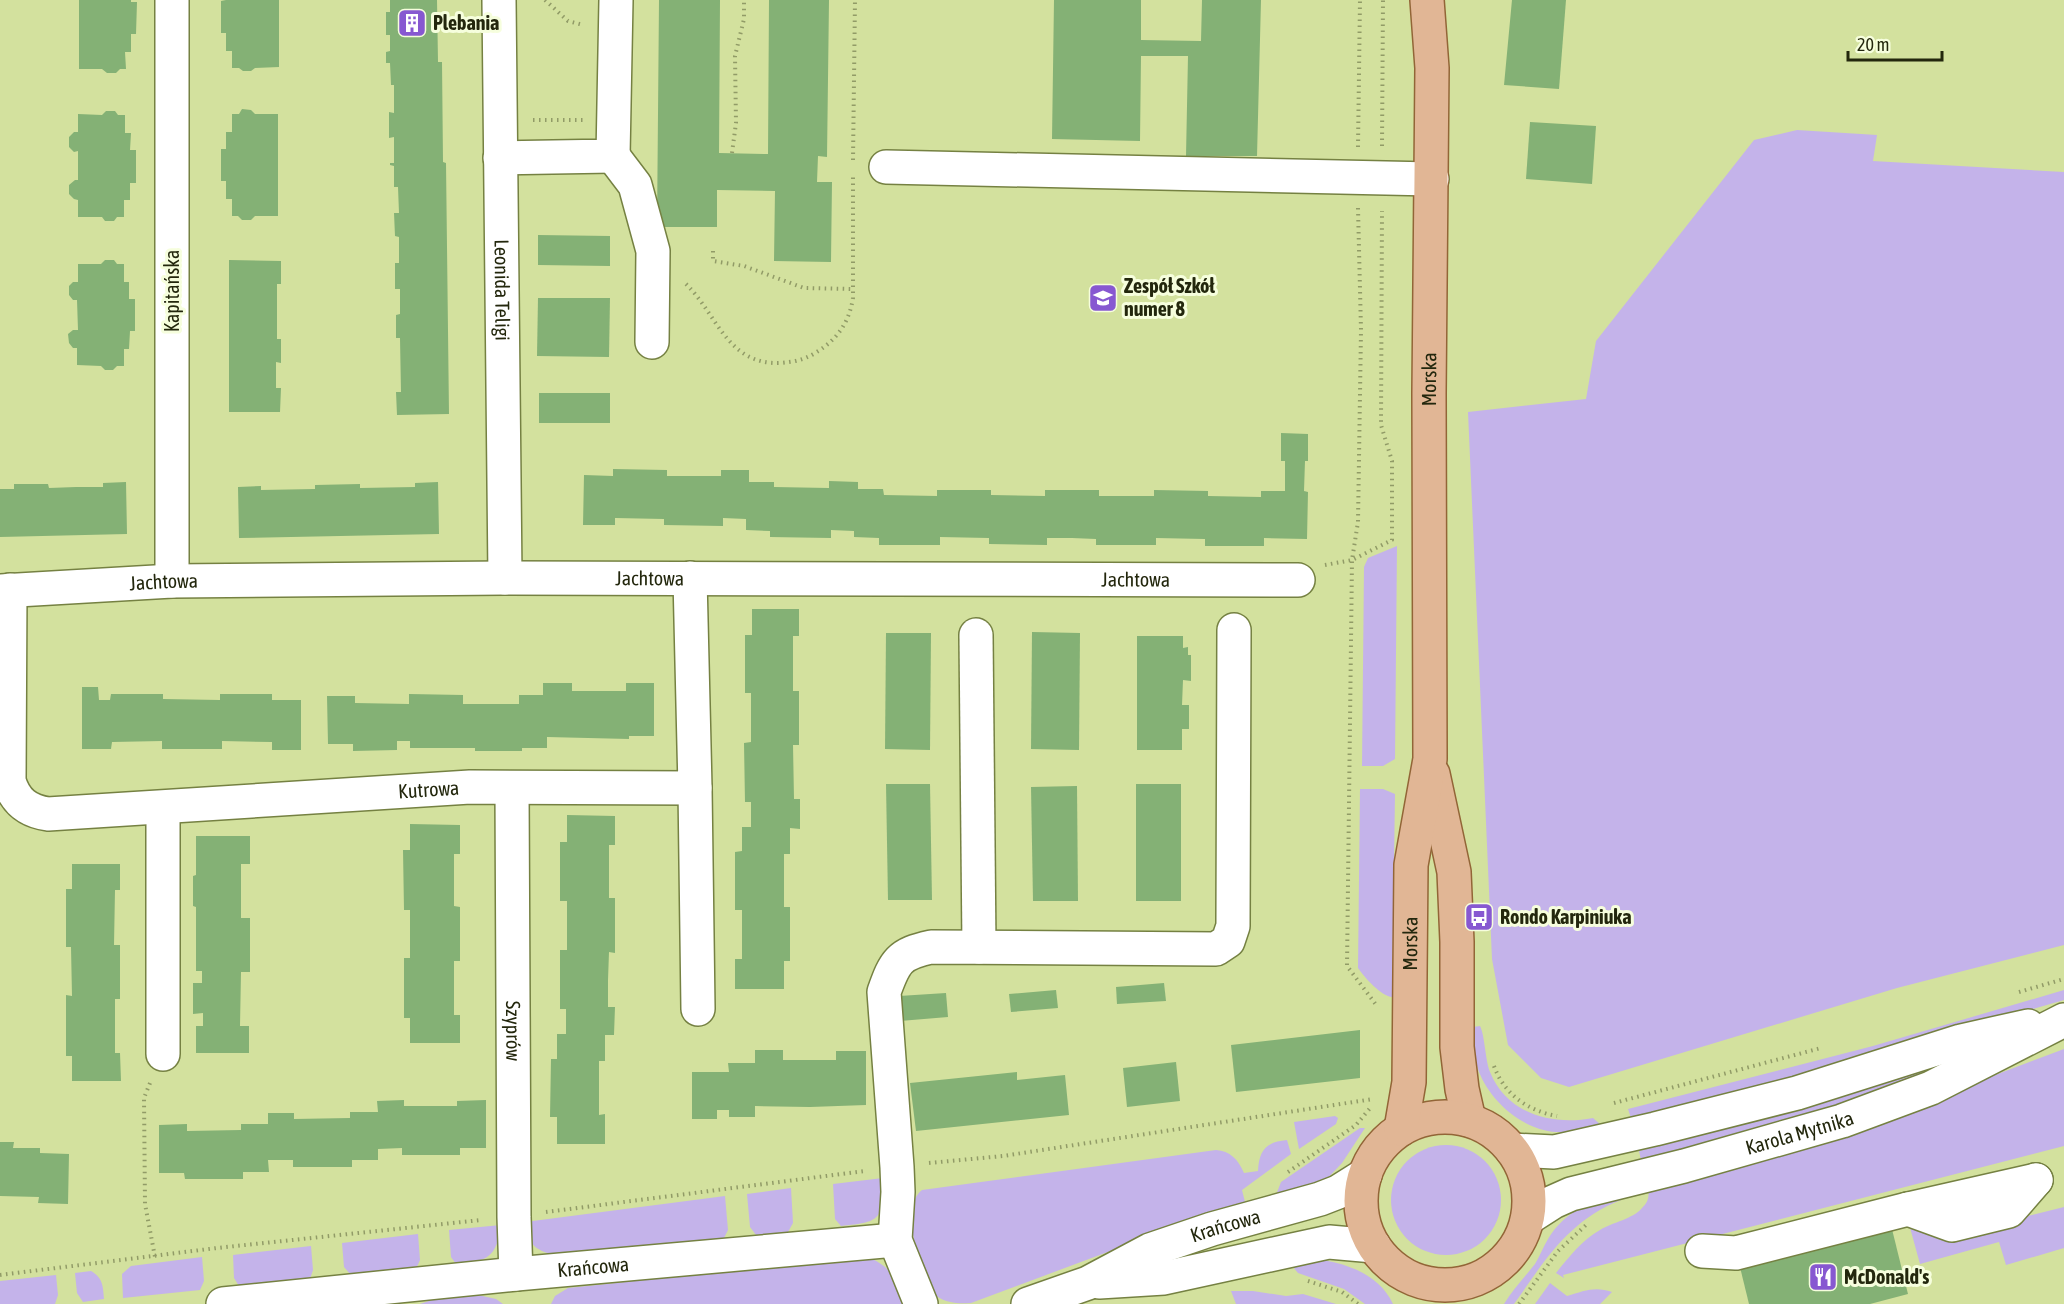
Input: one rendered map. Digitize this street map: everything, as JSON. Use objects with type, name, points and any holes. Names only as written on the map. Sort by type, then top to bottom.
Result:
[{"type":"main road","name":"Morska","points":[[1401,1129],[1409,1082],[1411,865],[1430,759],[1429,394],[1432,68],[1427,0]]},
{"type":"main road","name":"Morska","points":[[1430,759],[1454,872],[1458,1057],[1469,1120]]},
{"type":"main road","points":[[1439,1117],[1469,1120],[1493,1131],[1512,1150],[1522,1168],[1528,1187],[1528,1218],[1519,1242],[1509,1256],[1472,1292],[1426,1283],[1411,1290],[1374,1246],[1366,1230],[1361,1212],[1361,1193],[1365,1175],[1382,1145],[1401,1129],[1420,1120],[1439,1117]]},
{"type":"street","name":"Kapitańska","points":[[172,0],[172,581]]},
{"type":"street","name":"Leonida Teligi","points":[[499,0],[504,578]]},
{"type":"street","points":[[616,0],[613,156],[635,185],[653,251],[652,342]]},
{"type":"street","points":[[500,158],[613,156]]},
{"type":"street","points":[[886,167],[1432,179]]},
{"type":"street","name":"Jachtowa","points":[[5,590],[172,581],[504,578],[1298,580]]},
{"type":"street","points":[[690,578],[698,1009]]},
{"type":"street","name":"Kutrowa","points":[[5,590],[9,781],[16,797],[29,809],[48,814],[459,788],[695,788]]},
{"type":"street","points":[[921,1304],[895,1240],[897,1167],[884,992],[892,970],[909,952],[931,947],[1216,949],[1228,941],[1233,926],[1234,630]]},
{"type":"street","points":[[976,635],[979,947]]},
{"type":"street","name":"Szyprów","points":[[512,788],[513,1216],[516,1274]]},
{"type":"street","points":[[163,808],[163,1054]]},
{"type":"street","name":"Karola Mytnika","points":[[1512,1150],[1554,1152],[1636,1134],[1797,1093],[1961,1041],[2064,1019]]},
{"type":"street","name":"Karola Mytnika","points":[[1528,1218],[1552,1202],[1571,1194],[1683,1166],[1831,1124],[1898,1101],[1931,1088],[2064,1019]]},
{"type":"street","name":"Krańcowa","points":[[1028,1304],[1088,1283],[1150,1250],[1212,1229],[1320,1199],[1338,1192],[1365,1175]]},
{"type":"street","points":[[1702,1251],[1736,1253],[1908,1209],[2036,1180]]},
{"type":"street","name":"Krańcowa","points":[[223,1304],[516,1274],[895,1240]]},
{"type":"street","name":"Krańcowa","points":[[1088,1283],[1164,1278],[1329,1242],[1374,1246]]},
{"type":"path","points":[[545,0],[568,21],[593,26]]},
{"type":"path","points":[[732,153],[736,123],[735,56],[744,19],[744,0]]},
{"type":"path","points":[[681,279],[697,294],[728,341],[745,354],[764,363],[797,362],[815,354],[832,342],[843,329],[851,312],[853,290],[855,0]]},
{"type":"path","points":[[1360,0],[1381,425],[1392,461],[1392,540],[1360,558]]},
{"type":"path","points":[[1382,1013],[1347,966],[1352,561],[1358,522],[1361,342],[1383,0]]},
{"type":"path","points":[[530,119],[590,120]]},
{"type":"path","points":[[713,251],[713,261],[744,266],[804,288],[853,290]]},
{"type":"path","points":[[155,1257],[145,1204],[144,1098],[163,1054]]},
{"type":"path","points":[[1492,1061],[1496,1073],[1514,1097],[1537,1111],[1563,1117]]},
{"type":"path","points":[[0,1275],[217,1248],[513,1216],[897,1167],[1002,1156],[1377,1098],[1356,1125],[1286,1173]]},
{"type":"path","points":[[1519,1304],[1558,1251],[1590,1222]]},
{"type":"path","points":[[1305,1280],[1342,1292],[1358,1304]]},
{"type":"shaded area","points":[[1797,130],[1877,135],[1873,161],[2064,172],[2064,945],[1897,988],[1569,1087],[1541,1078],[1508,1045],[1492,959],[1468,412],[1586,399],[1596,341],[1754,140]]},
{"type":"shaded area","points":[[1397,546],[1395,759],[1383,766],[1362,766],[1364,567],[1368,558]]},
{"type":"shaded area","points":[[1360,789],[1383,789],[1395,794],[1392,997],[1378,990],[1358,968]]},
{"type":"shaded area","points":[[2064,990],[2064,1000],[1840,1065],[1631,1118],[1628,1109],[1873,1046]]},
{"type":"shaded area","points":[[1480,1026],[1490,1072],[1498,1086],[1519,1107],[1547,1118],[1578,1120],[1593,1118],[1601,1125],[1573,1131],[1544,1130],[1520,1120],[1500,1104],[1484,1083],[1476,1061],[1473,1027]]},
{"type":"shaded area","points":[[2064,1049],[2064,1146],[1563,1275],[1564,1278],[1556,1273],[1576,1249],[1593,1234],[1638,1212],[1649,1195],[1647,1186],[1982,1080]]},
{"type":"shaded area","points":[[1925,1067],[1928,1074],[1869,1100],[1642,1164],[1639,1151],[1733,1126]]},
{"type":"shaded area","points":[[1335,1116],[1338,1118],[1336,1124],[1299,1149],[1294,1122]]},
{"type":"shaded area","points":[[1360,1128],[1365,1128],[1342,1163],[1323,1183],[1276,1195],[1281,1182]]},
{"type":"shaded area","points":[[1287,1140],[1291,1154],[1242,1190],[1247,1210],[1156,1234],[971,1303],[945,1301],[932,1292],[928,1284],[914,1240],[911,1217],[916,1197],[922,1190],[1216,1150],[1233,1157],[1244,1173],[1258,1171],[1260,1158],[1265,1148]]},
{"type":"shaded area","points":[[1446,1145],[1467,1149],[1485,1161],[1497,1179],[1501,1200],[1497,1221],[1485,1239],[1467,1251],[1446,1255],[1425,1251],[1407,1239],[1395,1221],[1391,1200],[1395,1179],[1407,1161],[1425,1149]]},
{"type":"shaded area","points":[[883,1178],[881,1210],[878,1216],[866,1222],[841,1226],[835,1219],[833,1184]]},
{"type":"shaded area","points":[[791,1188],[793,1223],[788,1232],[756,1235],[750,1227],[747,1194]]},
{"type":"shaded area","points":[[1619,1193],[1621,1200],[1602,1209],[1572,1230],[1548,1257],[1514,1304],[1504,1304],[1535,1264],[1548,1239],[1562,1221],[1588,1204]]},
{"type":"shaded area","points":[[725,1196],[728,1230],[724,1238],[555,1255],[541,1251],[533,1244],[525,1222]]},
{"type":"shaded area","points":[[2064,1207],[2064,1248],[2006,1265],[1999,1242],[1920,1264],[1909,1224],[1952,1235]]},
{"type":"shaded area","points":[[501,1225],[497,1244],[489,1256],[476,1262],[456,1264],[451,1257],[449,1230]]},
{"type":"shaded area","points":[[418,1234],[420,1260],[416,1269],[351,1275],[344,1267],[342,1243]]},
{"type":"shaded area","points":[[311,1246],[313,1270],[310,1279],[239,1286],[234,1278],[233,1255]]},
{"type":"shaded area","points":[[202,1257],[204,1281],[200,1290],[123,1298],[122,1274],[131,1266]]},
{"type":"shaded area","points":[[866,1257],[881,1264],[892,1274],[902,1296],[903,1304],[551,1304],[555,1296],[568,1288]]},
{"type":"shaded area","points":[[1323,1260],[1364,1273],[1381,1286],[1393,1304],[1365,1304],[1344,1289],[1298,1273],[1293,1267]]},
{"type":"shaded area","points":[[91,1271],[103,1286],[104,1299],[83,1302],[77,1293],[75,1273]]},
{"type":"shaded area","points":[[56,1275],[58,1295],[55,1304],[0,1304],[0,1281]]},
{"type":"shaded area","points":[[1550,1283],[1567,1296],[1595,1289],[1612,1292],[1600,1304],[1535,1304]]},
{"type":"shaded area","points":[[1231,1291],[1253,1291],[1286,1296],[1303,1294],[1336,1304],[1236,1304]]},
{"type":"shaded area","points":[[478,1295],[496,1299],[503,1304],[420,1304],[432,1300]]},
{"type":"building","points":[[79,0],[137,2],[136,34],[131,34],[131,52],[125,52],[126,69],[120,69],[116,73],[107,73],[102,69],[79,69]]},
{"type":"building","points":[[279,0],[279,67],[255,68],[251,71],[232,68],[232,51],[226,51],[226,33],[221,33],[221,1]]},
{"type":"building","points":[[390,0],[437,0],[438,62],[442,62],[443,162],[446,163],[449,414],[397,415],[396,392],[401,392],[400,338],[396,338],[396,315],[400,314],[400,289],[395,289],[395,263],[399,263],[399,237],[395,236],[394,213],[399,213],[398,187],[394,187],[394,166],[390,165],[394,163],[394,137],[389,138],[389,112],[394,113],[394,85],[391,85],[390,63],[386,63],[386,52],[390,51],[390,35],[386,35],[386,12],[390,12]]},
{"type":"building","points":[[659,0],[720,0],[719,153],[768,154],[769,0],[829,0],[827,157],[818,156],[817,182],[832,182],[831,262],[774,261],[775,191],[717,190],[717,227],[657,227]]},
{"type":"building","points":[[1054,0],[1141,0],[1141,40],[1201,41],[1202,0],[1261,0],[1257,156],[1186,156],[1188,56],[1141,56],[1140,141],[1052,139]]},
{"type":"building","points":[[1512,0],[1566,0],[1559,89],[1504,85]]},
{"type":"building","points":[[242,109],[251,110],[255,114],[278,114],[278,216],[255,216],[251,220],[242,220],[238,216],[232,216],[232,199],[226,199],[226,181],[221,181],[221,149],[226,149],[226,132],[232,132],[232,114],[239,114]]},
{"type":"building","points":[[106,111],[115,111],[118,115],[125,115],[125,133],[131,133],[130,150],[136,150],[136,183],[130,183],[130,200],[124,200],[124,217],[117,217],[114,221],[105,221],[102,217],[78,217],[78,200],[69,194],[69,185],[78,180],[78,151],[74,152],[69,147],[69,137],[74,132],[78,132],[78,114],[102,115]]},
{"type":"building","points":[[1530,122],[1596,126],[1592,184],[1526,179]]},
{"type":"building","points":[[538,235],[610,236],[610,266],[538,265]]},
{"type":"building","points":[[105,260],[114,260],[117,264],[124,264],[124,282],[129,282],[129,299],[135,299],[135,331],[130,331],[129,349],[124,349],[124,366],[117,366],[113,370],[105,370],[101,366],[77,365],[77,348],[73,348],[69,343],[68,334],[73,330],[78,330],[77,300],[73,300],[69,295],[69,286],[73,282],[78,282],[78,264],[101,264]]},
{"type":"building","points":[[229,260],[281,261],[281,284],[277,284],[277,339],[281,339],[281,363],[276,362],[276,388],[281,388],[280,412],[229,412]]},
{"type":"building","points":[[538,298],[610,298],[609,357],[537,356]]},
{"type":"building","points":[[539,393],[610,393],[610,423],[539,423]]},
{"type":"building","points":[[1281,433],[1308,434],[1308,461],[1305,461],[1304,491],[1308,492],[1307,539],[1264,538],[1264,546],[1205,546],[1205,539],[1156,538],[1156,545],[1096,545],[1096,539],[1072,538],[1047,538],[1047,545],[989,544],[989,538],[940,537],[940,545],[879,545],[879,538],[854,537],[854,531],[831,530],[831,538],[770,537],[770,531],[746,530],[746,519],[723,518],[723,526],[664,525],[664,519],[615,518],[615,525],[583,525],[584,475],[613,476],[613,469],[667,470],[667,476],[721,476],[721,470],[749,470],[749,482],[774,482],[774,487],[829,488],[829,481],[858,482],[858,489],[883,489],[884,495],[937,496],[937,490],[991,490],[991,495],[1045,496],[1045,490],[1099,490],[1099,496],[1154,496],[1154,490],[1208,491],[1208,496],[1261,497],[1261,491],[1285,491],[1285,461],[1281,461]]},
{"type":"building","points":[[126,482],[127,534],[0,537],[0,489],[14,489],[14,484],[48,484],[49,488],[103,487],[103,483]]},
{"type":"building","points":[[438,482],[439,534],[239,538],[238,487],[261,486],[261,490],[315,489],[315,485],[360,484],[360,488],[415,487],[415,483]]},
{"type":"building","points":[[752,609],[799,609],[799,636],[793,636],[793,691],[799,691],[799,745],[793,745],[794,799],[800,799],[800,829],[790,828],[790,854],[784,854],[784,907],[790,907],[790,961],[784,961],[784,989],[735,989],[735,959],[742,959],[742,910],[735,910],[735,852],[742,851],[742,827],[751,827],[751,802],[745,802],[744,743],[751,742],[751,693],[745,693],[745,635],[752,635]]},
{"type":"building","points":[[1032,632],[1080,633],[1079,750],[1031,749]]},
{"type":"building","points":[[886,633],[931,633],[930,750],[885,749]]},
{"type":"building","points":[[1137,636],[1183,636],[1183,648],[1188,647],[1188,655],[1191,655],[1191,681],[1183,680],[1182,705],[1189,705],[1189,729],[1182,729],[1182,750],[1137,750]]},
{"type":"building","points":[[543,683],[572,683],[572,691],[626,691],[626,683],[654,683],[654,736],[629,736],[629,739],[547,737],[547,748],[522,748],[522,751],[410,748],[410,741],[397,741],[397,750],[353,751],[353,744],[328,744],[327,696],[355,696],[355,703],[409,704],[409,694],[463,695],[463,704],[519,704],[519,695],[543,695]]},
{"type":"building","points":[[82,687],[98,687],[99,700],[110,700],[111,694],[163,694],[163,699],[220,700],[220,694],[272,694],[272,700],[301,700],[301,750],[272,750],[272,742],[222,741],[222,749],[162,749],[162,741],[112,742],[111,749],[82,749]]},
{"type":"building","points":[[886,784],[930,784],[932,900],[888,900]]},
{"type":"building","points":[[1136,784],[1181,784],[1181,901],[1136,901]]},
{"type":"building","points":[[1077,786],[1078,901],[1033,901],[1031,787]]},
{"type":"building","points":[[567,815],[615,816],[615,845],[609,845],[609,898],[615,898],[615,953],[609,952],[608,980],[608,1007],[615,1007],[614,1035],[605,1035],[605,1061],[599,1061],[599,1115],[605,1114],[605,1144],[557,1144],[557,1117],[550,1117],[551,1059],[557,1059],[557,1034],[566,1034],[566,1009],[560,1009],[560,950],[567,950],[567,901],[560,901],[560,842],[567,842]]},
{"type":"building","points":[[410,824],[460,825],[460,854],[454,854],[454,906],[460,907],[460,961],[454,961],[454,1015],[460,1015],[460,1043],[410,1043],[410,1018],[404,1018],[404,958],[410,958],[410,910],[404,910],[403,850],[410,850]]},
{"type":"building","points":[[196,836],[250,836],[250,864],[241,864],[241,918],[250,918],[250,972],[241,972],[240,1026],[249,1026],[249,1053],[196,1053],[196,1026],[203,1026],[203,1013],[193,1014],[193,983],[202,983],[202,971],[196,971],[196,907],[193,906]]},
{"type":"building","points":[[72,864],[120,864],[120,890],[115,890],[114,945],[120,945],[120,999],[115,999],[115,1053],[120,1053],[121,1081],[72,1081],[72,1056],[66,1056],[66,995],[72,996],[71,947],[66,947],[66,889],[72,889]]},
{"type":"building","points":[[1164,983],[1166,1001],[1117,1004],[1116,987]]},
{"type":"building","points":[[1056,990],[1058,1008],[1011,1012],[1009,994]]},
{"type":"building","points":[[946,993],[948,1017],[900,1021],[899,996]]},
{"type":"building","points":[[1360,1030],[1360,1078],[1236,1092],[1231,1045]]},
{"type":"building","points":[[755,1050],[783,1050],[783,1060],[836,1060],[836,1051],[866,1051],[866,1105],[755,1106],[755,1117],[729,1117],[729,1110],[717,1110],[717,1119],[692,1119],[692,1072],[729,1072],[728,1063],[755,1063]]},
{"type":"building","points":[[1176,1062],[1180,1101],[1127,1107],[1123,1068]]},
{"type":"building","points":[[1017,1072],[1017,1080],[1065,1075],[1069,1115],[916,1131],[910,1083]]},
{"type":"building","points":[[404,1100],[404,1106],[457,1106],[457,1101],[486,1100],[486,1148],[460,1148],[460,1155],[402,1155],[402,1148],[378,1149],[378,1160],[352,1160],[352,1167],[293,1167],[293,1160],[268,1160],[269,1172],[243,1172],[243,1179],[185,1179],[184,1173],[159,1173],[159,1125],[187,1124],[187,1131],[241,1130],[241,1124],[268,1124],[268,1113],[294,1113],[294,1119],[350,1118],[350,1112],[378,1112],[377,1101]]},
{"type":"building","points":[[0,1142],[14,1142],[13,1148],[40,1148],[40,1153],[69,1154],[68,1204],[38,1203],[39,1197],[0,1196]]},
{"type":"building","name":"McDonald's","points":[[1890,1221],[1908,1294],[1870,1304],[1749,1304],[1738,1259]]},
{"type":"place","name":"Plebania","points":[[412,23]]},
{"type":"place","name":"Zespół Szkół numer 8","points":[[1103,298]]},
{"type":"place","name":"Rondo Karpiniuka","points":[[1479,917]]},
{"type":"place","name":"McDonald's","points":[[1823,1277]]}]
